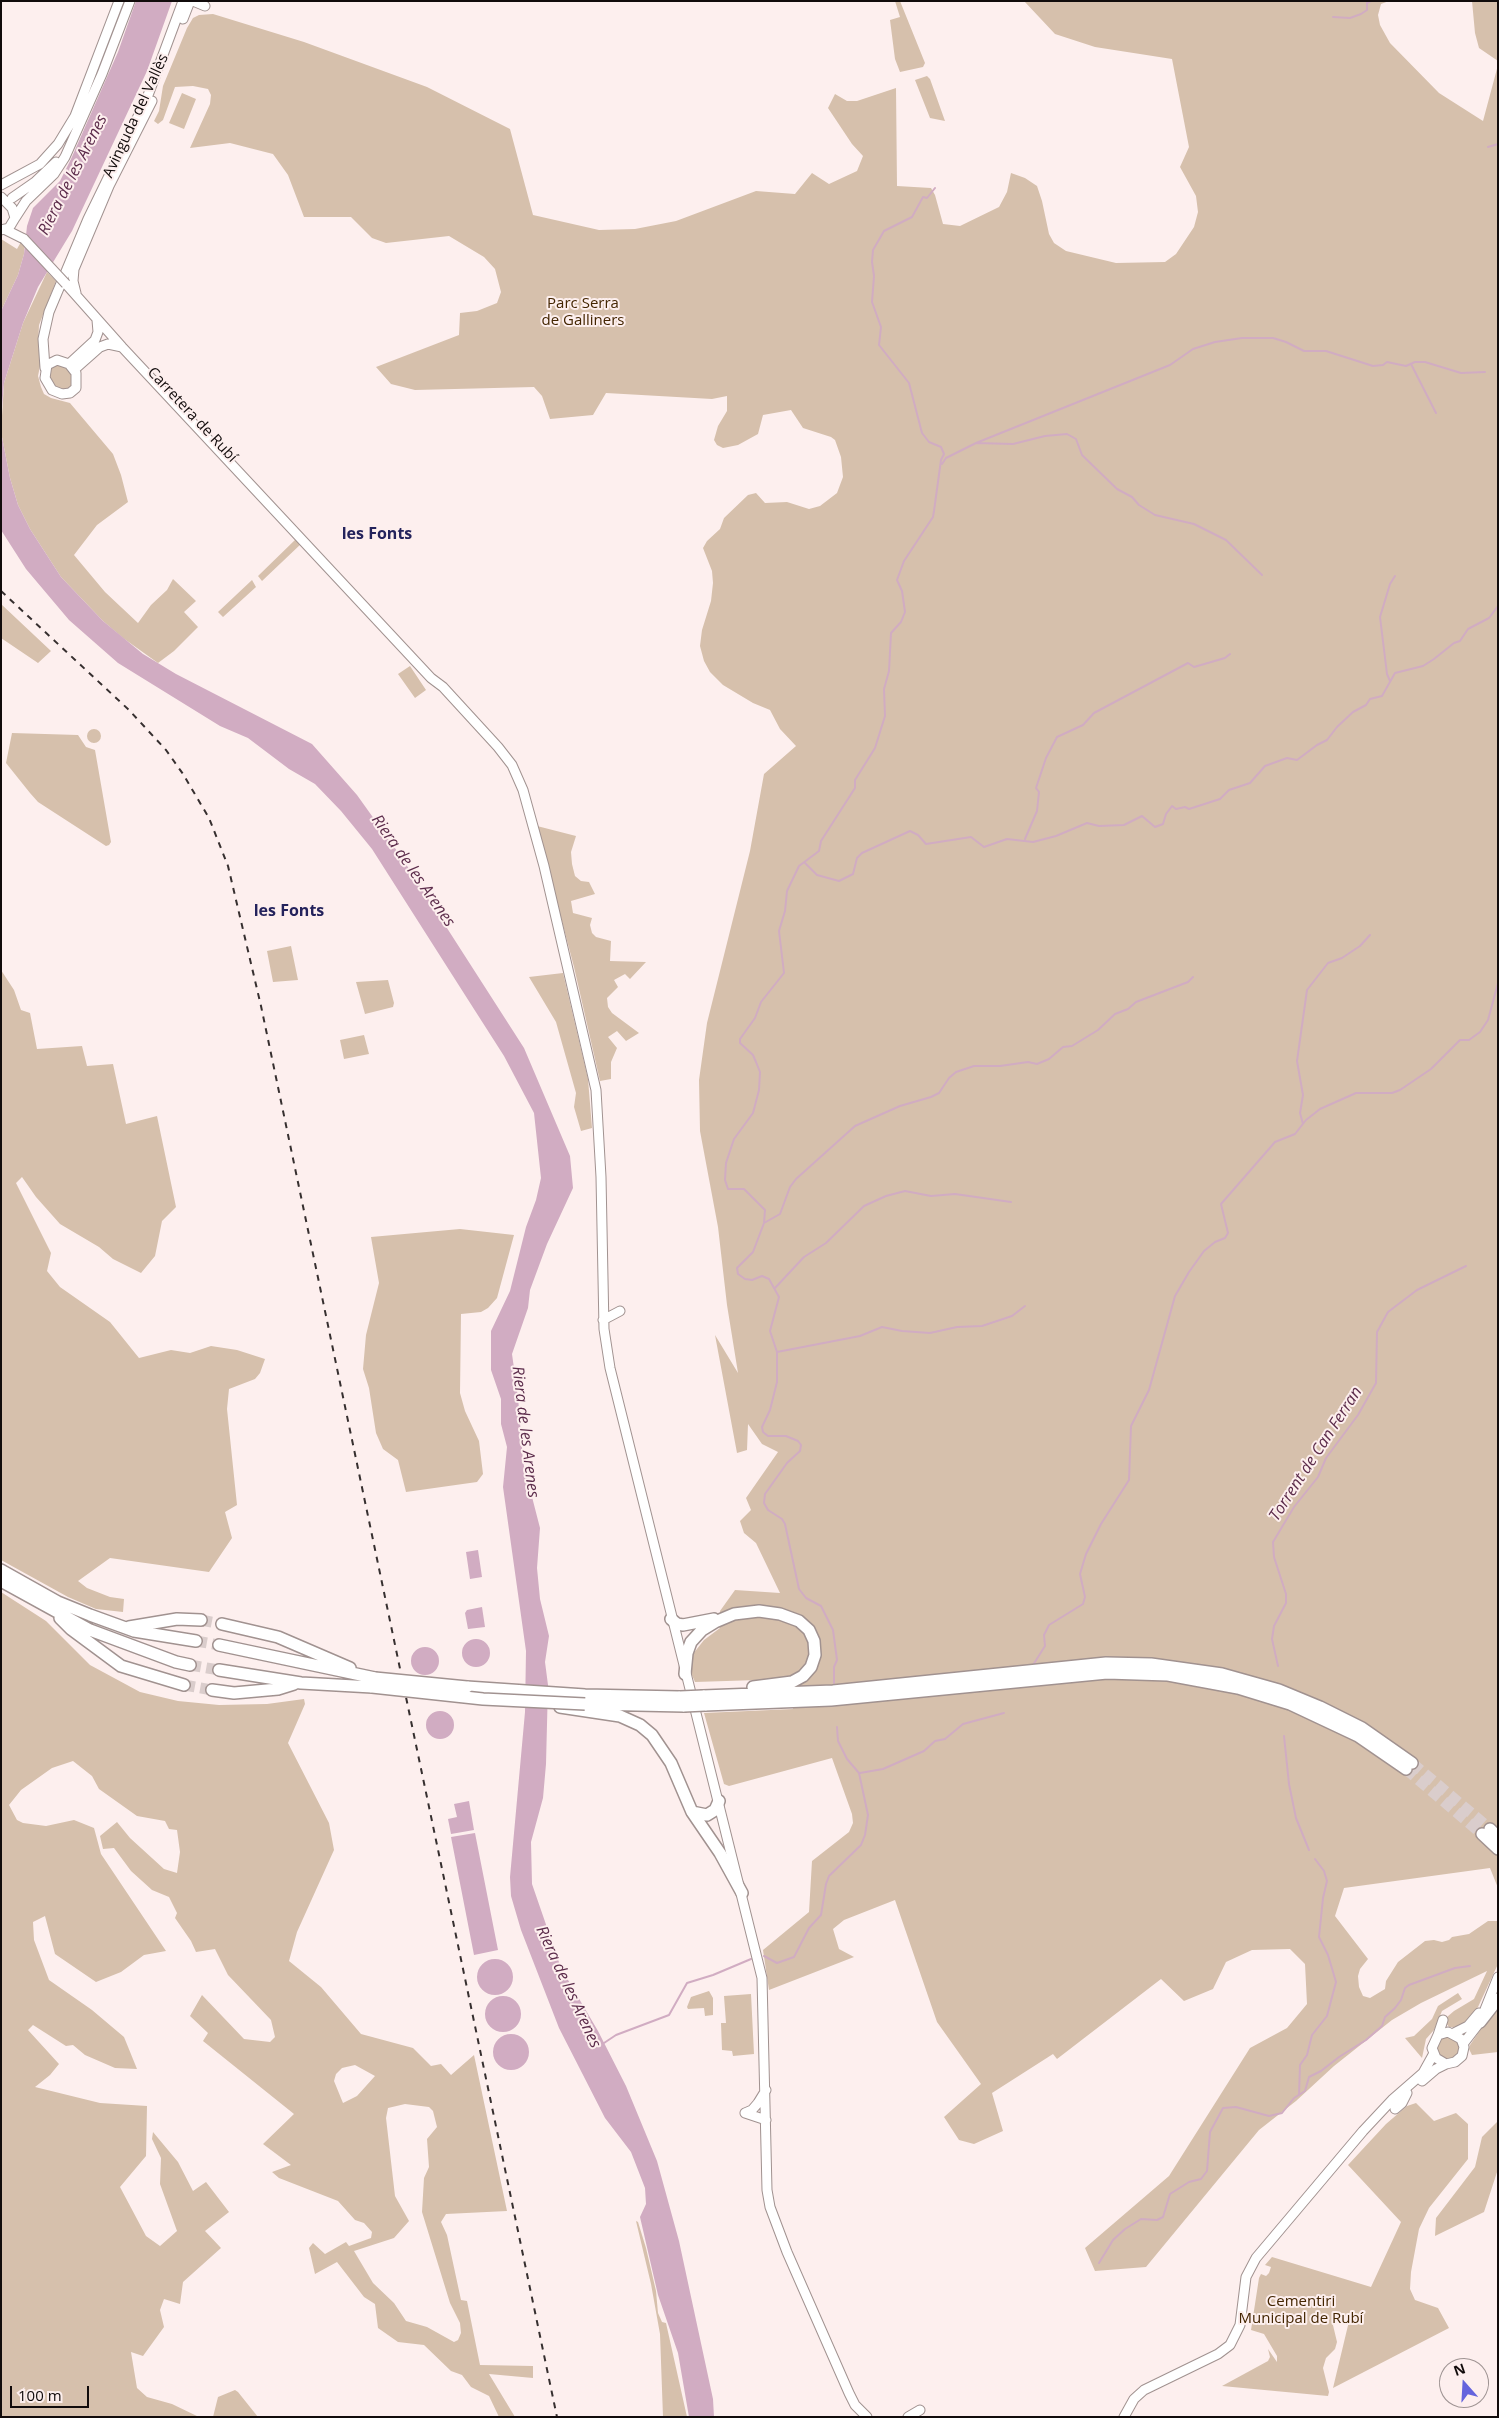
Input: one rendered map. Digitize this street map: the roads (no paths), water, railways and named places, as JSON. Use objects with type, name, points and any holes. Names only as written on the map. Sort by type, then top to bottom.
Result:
[{"type":"highway","points":[[1,1570],[58,1602],[124,1627],[196,1641]]},
{"type":"highway","points":[[1,1581],[90,1630],[176,1662],[190,1665]]},
{"type":"highway","points":[[54,1611],[71,1629],[121,1666],[184,1685]]},
{"type":"highway","points":[[671,1619],[677,1624],[683,1625],[734,1614],[768,1612],[799,1621],[809,1630],[814,1641],[815,1655],[812,1663],[800,1678],[785,1684],[703,1697]]},
{"type":"highway","points":[[685,1674],[688,1649],[694,1638],[712,1624],[734,1614]]},
{"type":"highway","points":[[124,1627],[177,1619],[201,1620]]},
{"type":"highway","points":[[222,1624],[278,1636],[336,1661],[370,1680]]},
{"type":"highway","points":[[219,1644],[370,1680],[526,1701],[584,1703],[703,1697],[841,1700],[1107,1673],[1162,1675],[1238,1688],[1290,1704],[1358,1736],[1409,1766]]},
{"type":"highway","points":[[219,1670],[301,1682],[370,1680],[438,1685],[584,1703],[627,1718],[652,1735],[671,1763],[692,1812],[720,1853],[742,1893]]},
{"type":"highway","points":[[212,1690],[234,1693],[278,1689],[301,1682]]},
{"type":"highway","points":[[584,1703],[625,1696],[681,1698]]},
{"type":"highway","points":[[692,1812],[707,1815],[714,1810],[719,1801]]},
{"type":"highway","points":[[1490,1833],[1498,1849]]},
{"type":"highway","points":[[1480,2022],[1492,2001]]},
{"type":"main road","points":[[24,240],[2,230],[15,219],[26,201],[48,180],[62,162],[120,1]]},
{"type":"main road","points":[[15,195],[35,182],[58,160],[102,74],[130,1]]},
{"type":"main road","name":"Avinguda del Vallès","points":[[45,368],[44,331],[47,317],[85,229],[143,107],[164,56],[183,1]]},
{"type":"main road","points":[[193,2],[205,6]]},
{"type":"main road","name":"Avinguda del Vallès","points":[[85,229],[110,186],[144,120],[185,15],[193,2]]},
{"type":"main road","points":[[143,107],[144,120]]},
{"type":"main road","points":[[1,185],[32,169],[46,159],[79,117]]},
{"type":"main road","name":"Avinguda del Vallès","points":[[80,298],[73,281],[74,269],[110,186]]},
{"type":"main road","points":[[1,197],[12,208],[24,240]]},
{"type":"main road","name":"Carretera de Rubí","points":[[24,240],[80,298],[95,310],[299,533]]},
{"type":"main road","name":"Carretera de Rubí","points":[[80,298],[95,318],[299,533]]},
{"type":"main road","points":[[95,318],[111,328]]},
{"type":"main road","points":[[72,367],[95,340],[98,332],[95,318]]},
{"type":"main road","points":[[72,367],[100,346],[108,344],[122,346]]},
{"type":"main road","points":[[44,348],[49,355],[72,367],[77,381],[76,388],[70,393],[62,394],[52,390],[44,378],[45,368],[50,361],[57,360]]},
{"type":"main road","points":[[299,533],[431,678],[442,687],[498,747],[512,765],[523,790],[543,859],[596,1090],[603,1320],[610,1368],[762,1978],[767,2190],[772,2213],[849,2393],[864,2414],[874,2417]]},
{"type":"main road","points":[[603,1303],[606,1309],[617,1312],[603,1320]]},
{"type":"main road","points":[[1438,2035],[1445,2032],[1454,2033],[1468,2026],[1492,2001],[1498,1977]]},
{"type":"main road","points":[[1443,2020],[1438,2035],[1432,2044],[1434,2055],[1438,2061],[1446,2064]]},
{"type":"main road","points":[[1124,2417],[1131,2403],[1144,2390],[1218,2354],[1230,2345],[1240,2325],[1245,2282],[1252,2263],[1363,2131],[1407,2093],[1446,2064],[1455,2062],[1460,2058],[1463,2053],[1464,2044],[1480,2022]]},
{"type":"main road","points":[[1454,2033],[1464,2044]]},
{"type":"main road","points":[[1390,2109],[1423,2073],[1434,2055]]},
{"type":"main road","points":[[766,2090],[752,2110],[766,2118]]},
{"type":"main road","points":[[908,2417],[920,2410],[919,2417]]},
{"type":"water","name":"Riera de les Arenes","points":[[136,1],[172,1],[147,71],[72,231],[38,287],[23,323],[4,383],[1,419],[1,311],[18,275],[24,254],[27,226],[33,208],[60,181],[71,159],[118,52]]},
{"type":"water","name":"Riera de les Arenes","points":[[1,432],[10,478],[18,505],[30,529],[61,577],[103,621],[143,654],[176,674],[312,744],[357,795],[402,858],[524,1048],[570,1156],[573,1188],[547,1244],[530,1290],[528,1308],[512,1354],[518,1397],[523,1462],[540,1528],[537,1568],[540,1599],[549,1636],[545,1662],[548,1685],[546,1764],[543,1798],[531,1842],[532,1884],[561,1968],[598,2031],[626,2086],[657,2161],[679,2241],[713,2399],[714,2417],[689,2417],[678,2353],[658,2295],[640,2217],[646,2204],[645,2188],[631,2152],[605,2118],[559,2028],[521,1930],[511,1896],[510,1877],[525,1712],[526,1651],[503,1487],[507,1447],[501,1424],[501,1399],[491,1370],[491,1331],[510,1291],[526,1227],[536,1200],[541,1178],[534,1113],[504,1056],[372,849],[341,811],[315,784],[289,769],[248,738],[220,726],[118,663],[69,620],[26,569],[1,530]]},
{"type":"water","points":[[478,1550],[482,1577],[470,1579],[466,1552]]},
{"type":"water","points":[[482,1607],[485,1627],[468,1629],[465,1613],[467,1610]]},
{"type":"water","points":[[476,1639],[486,1643],[490,1653],[486,1663],[476,1667],[466,1663],[462,1653],[466,1643]]},
{"type":"water","points":[[425,1647],[435,1651],[439,1661],[435,1671],[425,1675],[415,1671],[411,1661],[415,1651]]},
{"type":"water","points":[[440,1711],[450,1715],[454,1725],[450,1735],[440,1739],[430,1735],[426,1725],[430,1715]]},
{"type":"water","points":[[469,1801],[474,1830],[451,1834],[448,1819],[457,1817],[454,1804]]},
{"type":"water","points":[[475,1833],[498,1950],[474,1955],[451,1837]]},
{"type":"water","points":[[495,1959],[502,1960],[508,1964],[512,1970],[512,1984],[508,1990],[502,1994],[495,1995],[488,1994],[482,1990],[478,1984],[477,1977],[478,1970],[482,1964],[488,1960]]},
{"type":"water","points":[[503,1996],[510,1997],[516,2001],[520,2007],[520,2021],[516,2027],[510,2031],[503,2032],[496,2031],[490,2027],[486,2021],[485,2014],[486,2007],[490,2001],[496,1997]]},
{"type":"water","points":[[511,2034],[518,2035],[524,2039],[528,2045],[528,2059],[524,2065],[518,2069],[511,2070],[504,2069],[498,2065],[494,2059],[493,2052],[494,2045],[498,2039],[504,2035]]},
{"type":"waterway","points":[[1333,17],[1350,18],[1361,14],[1367,10],[1367,3],[1371,1]]},
{"type":"waterway","points":[[1488,147],[1498,144]]},
{"type":"waterway","points":[[834,1683],[834,1667],[837,1660],[833,1630],[821,1606],[806,1598],[799,1589],[785,1524],[782,1519],[768,1510],[764,1503],[765,1494],[787,1463],[800,1451],[801,1445],[798,1441],[786,1436],[768,1436],[763,1432],[762,1427],[770,1410],[777,1382],[777,1352],[770,1331],[779,1297],[769,1279],[762,1276],[752,1280],[745,1279],[738,1274],[737,1268],[753,1252],[764,1223],[765,1210],[744,1189],[728,1189],[725,1180],[726,1163],[734,1139],[753,1113],[759,1090],[760,1072],[753,1055],[740,1043],[740,1039],[755,1018],[761,1002],[784,973],[779,931],[785,911],[787,891],[799,866],[819,851],[821,841],[855,788],[855,780],[875,748],[885,716],[884,689],[889,671],[891,633],[901,622],[905,612],[902,591],[897,580],[904,561],[933,517],[941,460],[944,454],[941,447],[929,442],[922,433],[909,383],[879,345],[881,327],[872,302],[874,276],[872,262],[873,250],[884,231],[912,217],[923,197],[927,198],[935,188]]},
{"type":"waterway","points":[[976,443],[1170,365],[1193,349],[1215,342],[1242,338],[1273,338],[1304,351],[1326,351],[1373,366],[1383,365],[1387,362],[1406,366],[1415,362],[1425,362],[1461,373],[1485,372]]},
{"type":"waterway","points":[[1411,364],[1436,413]]},
{"type":"waterway","points":[[942,464],[946,458],[976,443],[1013,444],[1045,436],[1067,434],[1076,439],[1082,455],[1117,489],[1132,497],[1139,505],[1155,515],[1194,524],[1226,540],[1262,575]]},
{"type":"waterway","points":[[1390,681],[1387,674],[1380,617],[1390,584],[1395,576]]},
{"type":"waterway","points":[[805,863],[817,875],[839,881],[853,874],[857,858],[862,853],[910,831],[918,835],[926,844],[971,837],[984,847],[1007,839],[1033,842],[1056,836],[1087,823],[1099,826],[1124,825],[1142,816],[1155,827],[1163,824],[1166,814],[1172,806],[1176,809],[1185,807],[1189,809],[1220,799],[1229,790],[1250,783],[1265,766],[1287,758],[1297,760],[1327,740],[1337,727],[1353,712],[1366,705],[1370,699],[1382,696],[1395,673],[1423,666],[1434,659],[1454,643],[1460,641],[1468,629],[1489,618],[1498,606]]},
{"type":"waterway","points":[[1025,839],[1037,811],[1039,792],[1036,788],[1046,758],[1057,737],[1083,725],[1094,713],[1188,663],[1194,667],[1225,658],[1230,654]]},
{"type":"waterway","points":[[1303,1124],[1300,1113],[1303,1095],[1297,1061],[1307,990],[1328,963],[1342,958],[1360,946],[1370,935]]},
{"type":"waterway","points":[[764,1223],[780,1214],[790,1187],[796,1179],[855,1126],[900,1106],[939,1093],[949,1078],[956,1072],[974,1066],[1000,1066],[1028,1062],[1037,1064],[1049,1059],[1063,1047],[1072,1046],[1098,1030],[1115,1014],[1128,1009],[1136,1002],[1188,982],[1193,977]]},
{"type":"waterway","points":[[1033,1665],[1045,1646],[1044,1635],[1049,1625],[1083,1604],[1085,1597],[1080,1574],[1086,1554],[1101,1524],[1129,1480],[1131,1426],[1149,1390],[1175,1296],[1204,1251],[1215,1242],[1225,1238],[1228,1233],[1221,1204],[1275,1142],[1295,1134],[1306,1120],[1320,1109],[1356,1093],[1392,1093],[1400,1090],[1431,1069],[1460,1040],[1469,1040],[1480,1032],[1488,1020],[1498,983]]},
{"type":"waterway","points":[[775,1288],[804,1257],[826,1243],[864,1206],[886,1196],[905,1191],[931,1196],[955,1194],[1011,1202]]},
{"type":"waterway","name":"Torrent de Can Ferran","points":[[1278,1666],[1272,1639],[1274,1626],[1286,1603],[1286,1594],[1274,1557],[1273,1542],[1294,1507],[1318,1477],[1326,1458],[1358,1415],[1376,1383],[1377,1332],[1388,1312],[1417,1290],[1466,1266]]},
{"type":"waterway","points":[[777,1352],[860,1336],[882,1327],[930,1333],[957,1327],[982,1326],[1012,1316],[1025,1306]]},
{"type":"waterway","points":[[860,1773],[883,1769],[924,1751],[935,1741],[945,1739],[963,1724],[1004,1713]]},
{"type":"waterway","points":[[764,1956],[777,1963],[794,1957],[809,1928],[821,1915],[829,1876],[861,1845],[865,1835],[868,1815],[859,1773],[847,1759],[838,1741],[837,1727]]},
{"type":"waterway","name":"Torrent de Can Ferran","points":[[1284,1736],[1289,1784],[1296,1818],[1309,1850]]},
{"type":"waterway","name":"Torrent de Can Ferran","points":[[1299,2095],[1300,2065],[1307,2055],[1312,2035],[1327,2016],[1336,1982],[1328,1955],[1319,1937],[1323,1898],[1327,1881],[1324,1871],[1315,1859]]},
{"type":"waterway","name":"Riera de les Arenes","points":[[604,2043],[616,2035],[669,2015],[687,1983],[713,1975],[751,1959]]},
{"type":"waterway","name":"Torrent de Can Ferran","points":[[1099,2263],[1113,2240],[1125,2229],[1141,2219],[1157,2220],[1163,2217],[1170,2194],[1189,2182],[1201,2179],[1207,2171],[1210,2132],[1223,2108],[1236,2107],[1269,2116],[1282,2113],[1294,2098],[1305,2091],[1309,2077],[1321,2071],[1366,2040],[1382,2026],[1385,2017],[1401,2000],[1405,1988],[1455,1968],[1470,1966]]},
{"type":"tunnel","points":[[201,1620],[222,1624]]},
{"type":"tunnel","points":[[196,1641],[219,1645]]},
{"type":"tunnel","points":[[190,1665],[219,1670]]},
{"type":"tunnel","points":[[184,1685],[212,1690]]},
{"type":"tunnel","points":[[1412,1763],[1490,1829]]},
{"type":"tunnel","points":[[1406,1769],[1482,1834]]},
{"type":"railway","points":[[1,591],[129,710],[166,750],[183,774],[209,818],[228,866],[261,1006],[557,2417]]},
{"type":"district","name":"les Fonts","points":[[377,534]]},
{"type":"district","name":"les Fonts","points":[[289,911]]},
{"type":"park label","name":"Parc Serra de Galliners","points":[[583,312]]},
{"type":"park label","name":"Cementiri Municipal de Rubí","points":[[1301,2310]]}]
